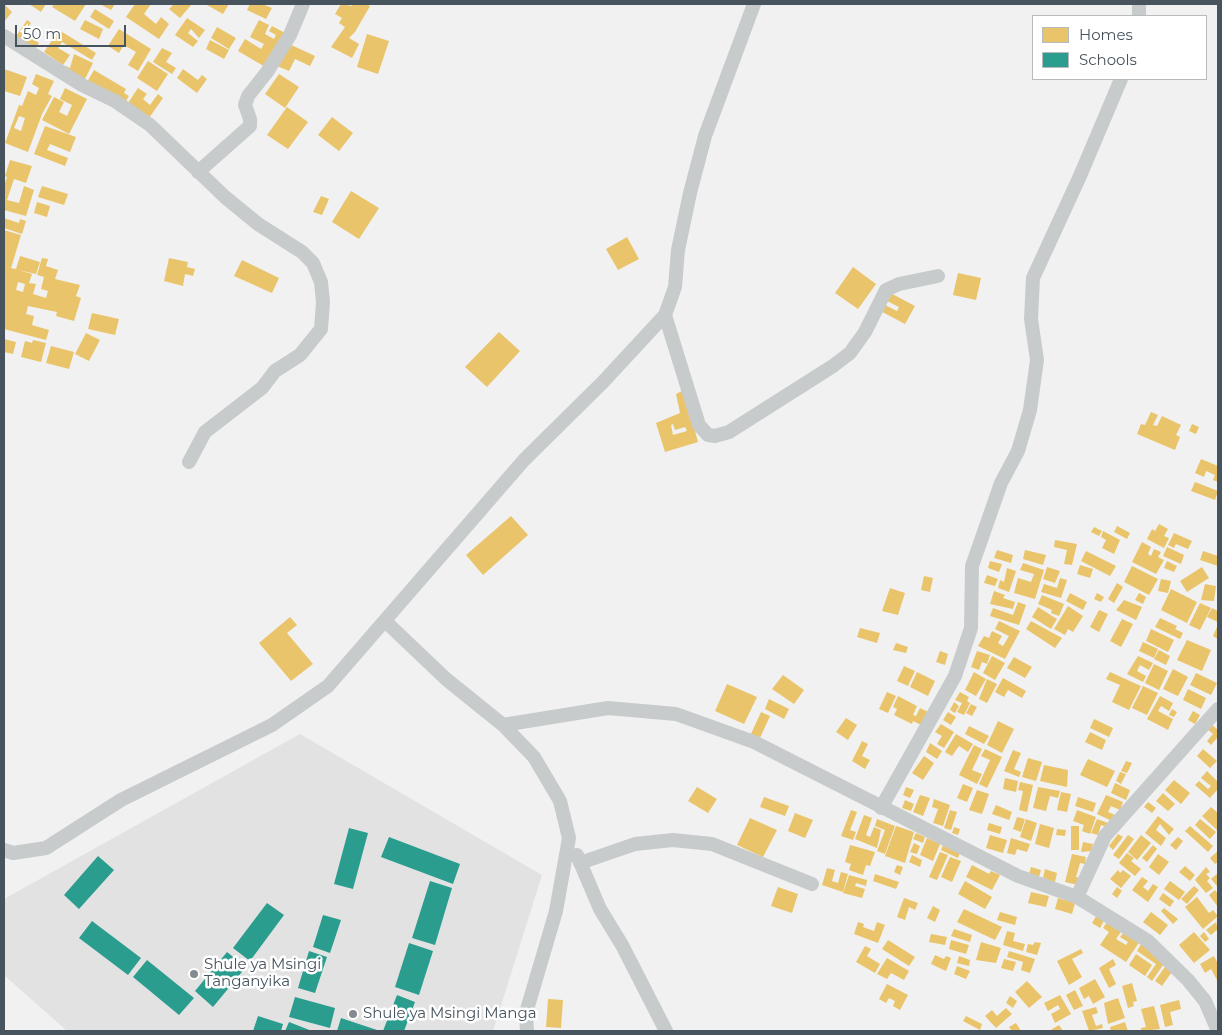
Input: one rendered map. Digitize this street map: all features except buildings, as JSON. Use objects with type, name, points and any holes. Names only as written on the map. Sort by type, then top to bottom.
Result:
[{"type":"street","points":[[198,172],[250,126],[245,105],[248,96],[267,72],[290,35],[303,4]]},
{"type":"street","points":[[4,850],[13,853],[46,848],[120,800],[272,725],[328,686],[524,460],[603,382],[665,315],[675,287],[678,250],[705,136],[754,4]]},
{"type":"street","points":[[4,36],[82,84],[115,101],[150,125],[198,172],[258,224],[302,252],[313,263],[321,282],[323,302],[321,329],[315,339],[300,355],[276,371],[262,388],[205,432],[189,462]]},
{"type":"street","points":[[881,808],[955,676],[971,628],[972,566],[1001,483],[1018,451],[1030,410],[1036,360],[1031,319],[1032,278],[1080,176],[1121,80]]},
{"type":"street","points":[[665,315],[699,424],[708,435],[715,436],[729,432],[833,366],[850,353],[865,332],[886,290],[899,284],[938,276]]},
{"type":"street","points":[[386,621],[446,679],[503,724],[534,757],[560,801],[569,838],[600,909],[622,945],[666,1031]]},
{"type":"street","points":[[503,724],[608,708],[676,714],[754,742],[1018,876],[1077,898],[1148,941],[1188,980],[1205,1001],[1218,1031]]},
{"type":"street","points":[[1077,898],[1106,836],[1218,709]]},
{"type":"street","points":[[527,1031],[526,1014],[556,911],[569,838]]},
{"type":"street","points":[[580,862],[636,844],[673,840],[712,844],[812,884]]},
{"type":"shaded area","points":[[300,734],[542,875],[493,1031],[67,1031],[4,975],[4,899]]},
{"type":"place","name":"Shule ya Msingi Tanganyika","points":[[194,974]]},
{"type":"place","name":"Shule ya Msingi Manga","points":[[353,1014]]}]
